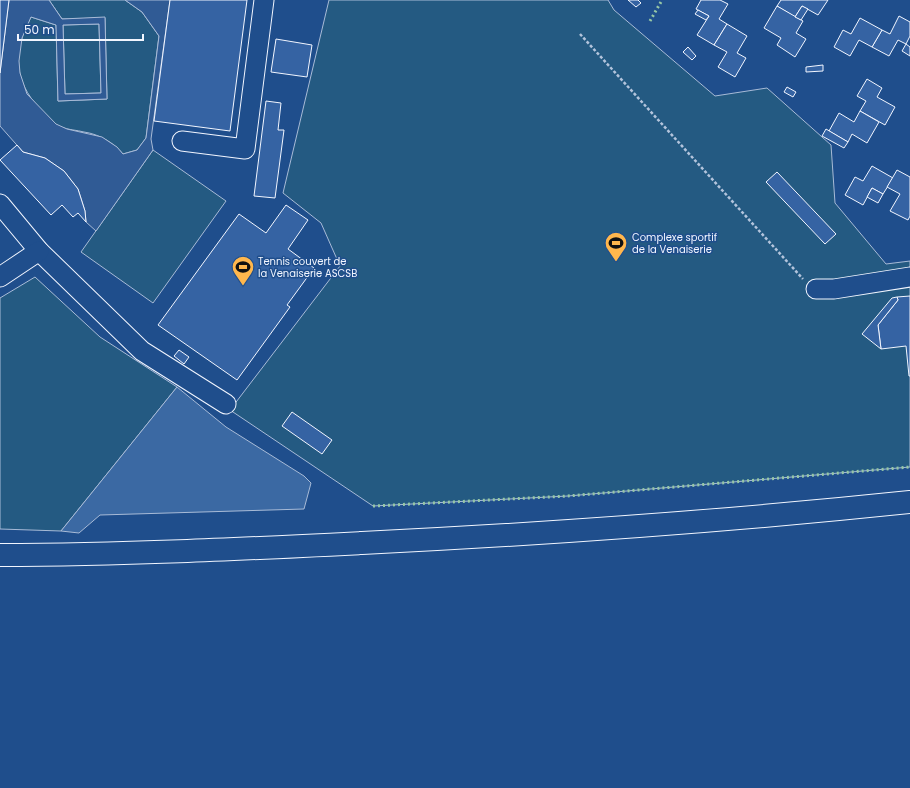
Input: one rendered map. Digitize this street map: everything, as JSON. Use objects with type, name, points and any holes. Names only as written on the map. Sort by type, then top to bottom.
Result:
[{"type":"main road","points":[[0,555],[221,550],[470,538],[636,527],[910,502]]},
{"type":"lane","points":[[182,141],[245,149],[264,0]]},
{"type":"lane","points":[[0,204],[39,251],[142,351],[226,404]]},
{"type":"lane","points":[[0,277],[39,251]]},
{"type":"lane","points":[[816,289],[834,289],[910,277]]},
{"type":"path","points":[[580,34],[800,277],[816,289]]},
{"type":"shaded area","points":[[9,0],[49,0],[62,19],[105,17],[107,99],[58,101],[56,25],[31,17],[22,38],[19,61],[20,73],[27,94],[56,124],[67,129],[102,137],[117,147],[123,154],[137,150],[146,138],[159,36],[142,12],[125,0],[170,0],[151,139],[153,150],[96,231],[86,222],[85,211],[78,189],[64,171],[45,158],[23,152],[0,126],[0,73]],"holes":[[[99,24],[101,93],[65,94],[63,25]]]},
{"type":"shaded area","points":[[49,0],[125,0],[142,12],[159,36],[146,138],[137,150],[123,154],[111,143],[101,137],[90,133],[64,128],[49,119],[31,98],[21,76],[19,53],[25,30],[31,17],[56,25],[58,101],[107,99],[105,18],[62,19]]},
{"type":"shaded area","name":"Complexe sportif de la Venaiserie","points":[[329,0],[608,0],[614,10],[715,96],[767,88],[831,145],[835,203],[886,264],[910,261],[910,467],[568,496],[373,506],[230,410],[340,266],[321,223],[283,193]]},
{"type":"shaded area","points":[[99,24],[101,93],[65,94],[63,25]]},
{"type":"shaded area","points":[[153,150],[226,201],[153,303],[81,252]]},
{"type":"shaded area","points":[[35,277],[100,337],[177,387],[61,531],[0,529],[0,298]]},
{"type":"shaded area","points":[[177,387],[226,427],[304,476],[311,483],[304,509],[100,515],[79,533],[61,531]]},
{"type":"building","points":[[0,0],[9,0],[0,73]]},
{"type":"building","points":[[170,0],[247,0],[230,131],[154,121]]},
{"type":"building","points":[[628,0],[638,0],[641,3],[636,7]]},
{"type":"building","points":[[701,0],[720,0],[728,4],[719,19],[727,24],[714,45],[697,35],[709,16],[696,9]]},
{"type":"building","points":[[781,0],[828,0],[818,15],[802,6],[795,17],[777,6]]},
{"type":"building","points":[[777,6],[803,21],[796,33],[806,39],[795,57],[777,45],[781,38],[764,28]]},
{"type":"building","points":[[802,6],[808,9],[801,20],[795,17]]},
{"type":"building","points":[[698,10],[709,16],[706,20],[695,14]]},
{"type":"building","points":[[899,16],[910,22],[910,36],[906,44],[898,40],[889,56],[872,47],[882,30],[890,34]]},
{"type":"building","points":[[860,18],[882,30],[872,47],[859,40],[850,56],[834,47],[843,30],[851,34]]},
{"type":"building","points":[[727,24],[747,36],[737,53],[746,58],[735,77],[718,67],[727,52],[714,45]]},
{"type":"building","points":[[276,39],[312,45],[307,77],[271,72]]},
{"type":"building","points":[[906,44],[910,47],[910,56],[902,51]]},
{"type":"building","points":[[688,47],[696,56],[692,60],[683,52]]},
{"type":"building","points":[[823,65],[823,71],[806,72],[806,67]]},
{"type":"building","points":[[867,79],[882,88],[877,97],[895,107],[885,125],[860,111],[866,101],[857,96]]},
{"type":"building","points":[[787,87],[796,92],[793,97],[784,92]]},
{"type":"building","points":[[266,101],[281,103],[278,130],[284,130],[275,198],[254,196]]},
{"type":"building","points":[[860,111],[879,122],[867,143],[852,134],[848,142],[829,131],[839,113],[854,122]]},
{"type":"building","points":[[826,129],[848,142],[844,148],[822,136]]},
{"type":"building","points":[[17,145],[23,152],[45,158],[64,171],[78,189],[85,211],[86,222],[78,213],[73,217],[62,205],[51,215],[0,160]]},
{"type":"building","points":[[872,166],[893,178],[883,194],[872,188],[863,205],[845,195],[855,177],[863,181]]},
{"type":"building","points":[[897,170],[910,177],[910,216],[908,220],[890,211],[900,194],[887,187]]},
{"type":"building","points":[[777,172],[836,234],[825,244],[766,182]]},
{"type":"building","points":[[872,188],[883,194],[878,203],[867,197]]},
{"type":"building","name":"Tennis couvert de la Venaiserie ASCSB","points":[[286,205],[308,220],[288,249],[314,268],[287,305],[290,307],[237,380],[158,325],[239,214],[266,233]]},
{"type":"building","points":[[910,296],[909,376],[906,346],[881,349],[878,325],[898,300],[897,297]]},
{"type":"building","points":[[897,297],[898,300],[878,325],[881,349],[862,334],[892,298]]},
{"type":"building","points":[[179,350],[189,357],[184,364],[174,356]]},
{"type":"building","points":[[292,412],[332,440],[322,454],[282,426]]},
{"type":"hedge","points":[[650,21],[662,0]]},
{"type":"hedge","points":[[373,506],[568,496],[910,467]]},
{"type":"place","name":"Complexe sportif de la Venaiserie","points":[[616,262]]},
{"type":"place","name":"Tennis couvert de la Venaiserie ASCSB","points":[[243,286]]}]
